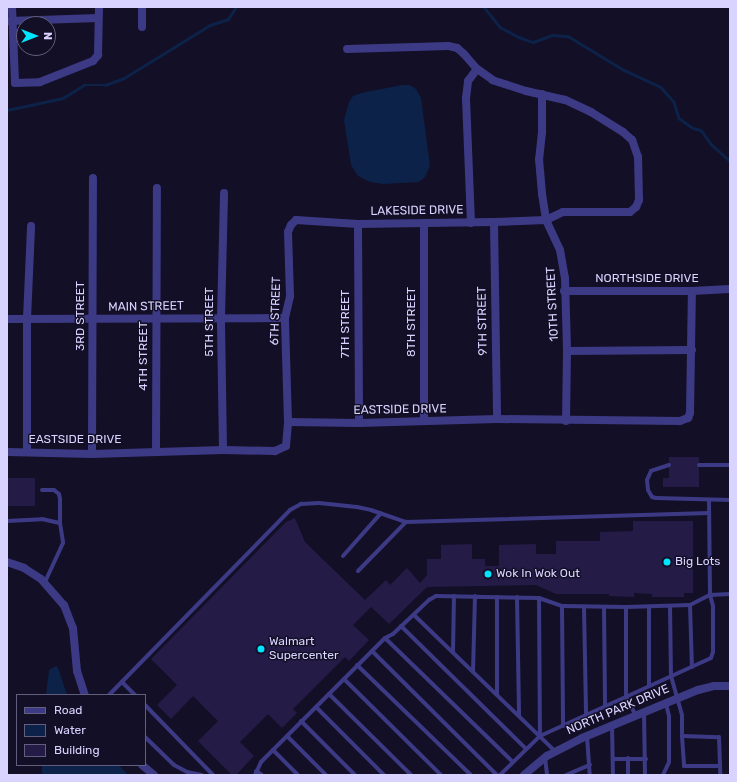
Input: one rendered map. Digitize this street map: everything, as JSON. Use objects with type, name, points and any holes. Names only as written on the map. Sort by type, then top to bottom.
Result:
[{"type":"street","points":[[12,7],[10,21],[15,83],[40,82],[93,61],[98,55],[99,7]]},
{"type":"street","points":[[142,7],[142,27]]},
{"type":"street","points":[[10,21],[98,18]]},
{"type":"street","points":[[347,49],[448,46],[457,48],[477,69],[493,80],[510,86],[565,100],[591,112],[632,140],[638,157],[639,200],[636,207],[630,212],[563,212],[546,220]]},
{"type":"street","points":[[471,222],[466,98],[468,80],[477,69]]},
{"type":"street","name":"10TH STREET","points":[[542,94],[542,132],[539,159],[546,220],[560,250],[564,272],[567,351],[566,421]]},
{"type":"street","name":"3RD STREET","points":[[92,454],[93,178]]},
{"type":"street","name":"4TH STREET","points":[[156,452],[157,188]]},
{"type":"street","name":"5TH STREET","points":[[223,450],[221,318],[224,193]]},
{"type":"street","name":"LAKESIDE DRIVE","points":[[291,225],[296,220],[358,224],[546,220]]},
{"type":"street","name":"9TH STREET","points":[[494,222],[497,419]]},
{"type":"street","name":"8TH STREET","points":[[424,223],[424,421]]},
{"type":"street","name":"7TH STREET","points":[[358,224],[359,423]]},
{"type":"street","name":"6TH STREET","points":[[288,422],[285,318],[290,296],[288,232],[291,225]]},
{"type":"street","points":[[27,452],[27,319],[31,226]]},
{"type":"street","name":"NORTHSIDE DRIVE","points":[[564,291],[692,291],[730,289]]},
{"type":"street","name":"EASTSIDE DRIVE","points":[[7,452],[92,454],[223,450],[275,451],[286,446],[288,422],[359,423],[497,419],[566,421],[680,421],[688,418],[690,413],[692,291]]},
{"type":"street","name":"MAIN STREET","points":[[7,319],[156,320],[285,318]]},
{"type":"street","points":[[567,351],[692,350]]},
{"type":"street","points":[[7,562],[24,568],[45,582],[64,605],[69,616],[75,640],[78,671],[84,694]]},
{"type":"street","name":"NORTH PARK DRIVE","points":[[524,775],[555,751],[612,725],[678,698],[707,688],[730,686]]},
{"type":"street","points":[[143,766],[154,775]]},
{"type":"lane","points":[[669,465],[651,471],[647,480],[648,490],[652,497],[730,500]]},
{"type":"lane","points":[[699,465],[730,465]]},
{"type":"lane","points":[[42,490],[54,490],[60,499],[60,523],[63,543],[45,582]]},
{"type":"lane","points":[[500,775],[540,736],[711,658],[713,652],[713,606],[710,595],[709,500]]},
{"type":"lane","points":[[110,694],[290,510],[302,504],[320,503],[357,507],[381,513],[406,522],[709,513]]},
{"type":"lane","points":[[343,556],[381,513]]},
{"type":"lane","points":[[7,522],[42,519],[60,523]]},
{"type":"lane","points":[[358,570],[406,522]]},
{"type":"lane","points":[[262,775],[255,773],[261,762],[384,638],[401,626],[429,600],[436,596],[539,598],[562,606],[649,607],[690,605],[710,595],[730,594]]},
{"type":"lane","points":[[453,652],[454,596]]},
{"type":"lane","points":[[473,672],[475,596]]},
{"type":"lane","points":[[497,597],[497,694]]},
{"type":"lane","points":[[517,598],[519,715]]},
{"type":"lane","points":[[539,598],[540,736]]},
{"type":"lane","points":[[690,605],[692,667]]},
{"type":"lane","points":[[562,606],[563,726]]},
{"type":"lane","points":[[670,606],[671,676],[682,715],[682,764],[684,766],[720,766]]},
{"type":"lane","points":[[584,607],[586,715]]},
{"type":"lane","points":[[604,607],[605,706]]},
{"type":"lane","points":[[626,607],[626,697],[636,716]]},
{"type":"lane","points":[[649,607],[649,686]]},
{"type":"lane","points":[[414,615],[555,751]]},
{"type":"lane","points":[[401,626],[526,749]]},
{"type":"lane","points":[[384,638],[513,762]]},
{"type":"lane","points":[[372,650],[496,775]]},
{"type":"lane","points":[[357,665],[471,775]]},
{"type":"lane","points":[[344,679],[441,775]]},
{"type":"lane","points":[[122,682],[134,694]]},
{"type":"lane","points":[[329,694],[411,775]]},
{"type":"lane","points":[[662,775],[670,762],[670,716],[666,704]]},
{"type":"lane","points":[[146,706],[213,775]]},
{"type":"lane","points":[[316,707],[384,775]]},
{"type":"lane","points":[[644,712],[646,775]]},
{"type":"lane","points":[[301,721],[355,775]]},
{"type":"lane","points":[[612,725],[613,775]]},
{"type":"lane","points":[[287,736],[326,775]]},
{"type":"lane","points":[[587,736],[590,775]]},
{"type":"lane","points":[[682,736],[719,737],[720,775]]},
{"type":"lane","points":[[146,738],[174,765],[187,772],[202,775]]},
{"type":"lane","points":[[273,750],[298,775]]},
{"type":"lane","points":[[545,758],[547,775]]},
{"type":"lane","points":[[628,758],[628,774]]},
{"type":"lane","points":[[613,759],[646,759]]},
{"type":"lane","points":[[567,775],[590,765]]},
{"type":"water","points":[[402,85],[410,85],[416,89],[421,98],[430,166],[425,177],[419,182],[383,184],[370,182],[358,176],[351,165],[344,120],[349,102],[353,96],[361,93]]},
{"type":"water","points":[[56,666],[58,668],[67,694],[46,694],[49,670]]},
{"type":"water","points":[[42,766],[120,766],[128,775],[42,775]]},
{"type":"building","points":[[669,457],[699,457],[699,487],[663,487],[663,478],[669,478]]},
{"type":"building","points":[[7,478],[35,478],[35,506],[8,506]]},
{"type":"building","name":"Walmart Supercenter","points":[[295,518],[305,542],[365,600],[386,580],[390,585],[407,568],[420,583],[427,575],[427,559],[441,559],[441,545],[472,544],[472,559],[485,559],[485,566],[499,566],[499,545],[536,544],[536,554],[556,554],[556,541],[600,541],[600,532],[633,531],[633,521],[693,521],[693,593],[684,593],[684,597],[652,597],[652,594],[634,593],[634,597],[609,596],[609,594],[556,594],[536,585],[427,587],[389,624],[371,607],[353,625],[369,640],[349,661],[345,657],[293,709],[297,713],[282,728],[268,714],[240,742],[254,756],[236,775],[232,775],[198,741],[218,721],[193,696],[171,719],[157,705],[177,685],[151,659],[286,522]]},
{"type":"waterway","points":[[7,110],[63,98],[84,85],[105,85],[124,78],[210,25],[228,19],[236,7]]},
{"type":"waterway","points":[[484,7],[500,27],[519,37],[533,42],[552,35],[568,36],[624,70],[661,87],[674,102],[679,118],[693,128],[701,130],[711,144],[730,161]]},
{"type":"place","name":"Big Lots","points":[[667,562]]},
{"type":"place","name":"Wok In Wok Out","points":[[488,574]]},
{"type":"place","name":"Walmart Supercenter","points":[[261,649]]}]
